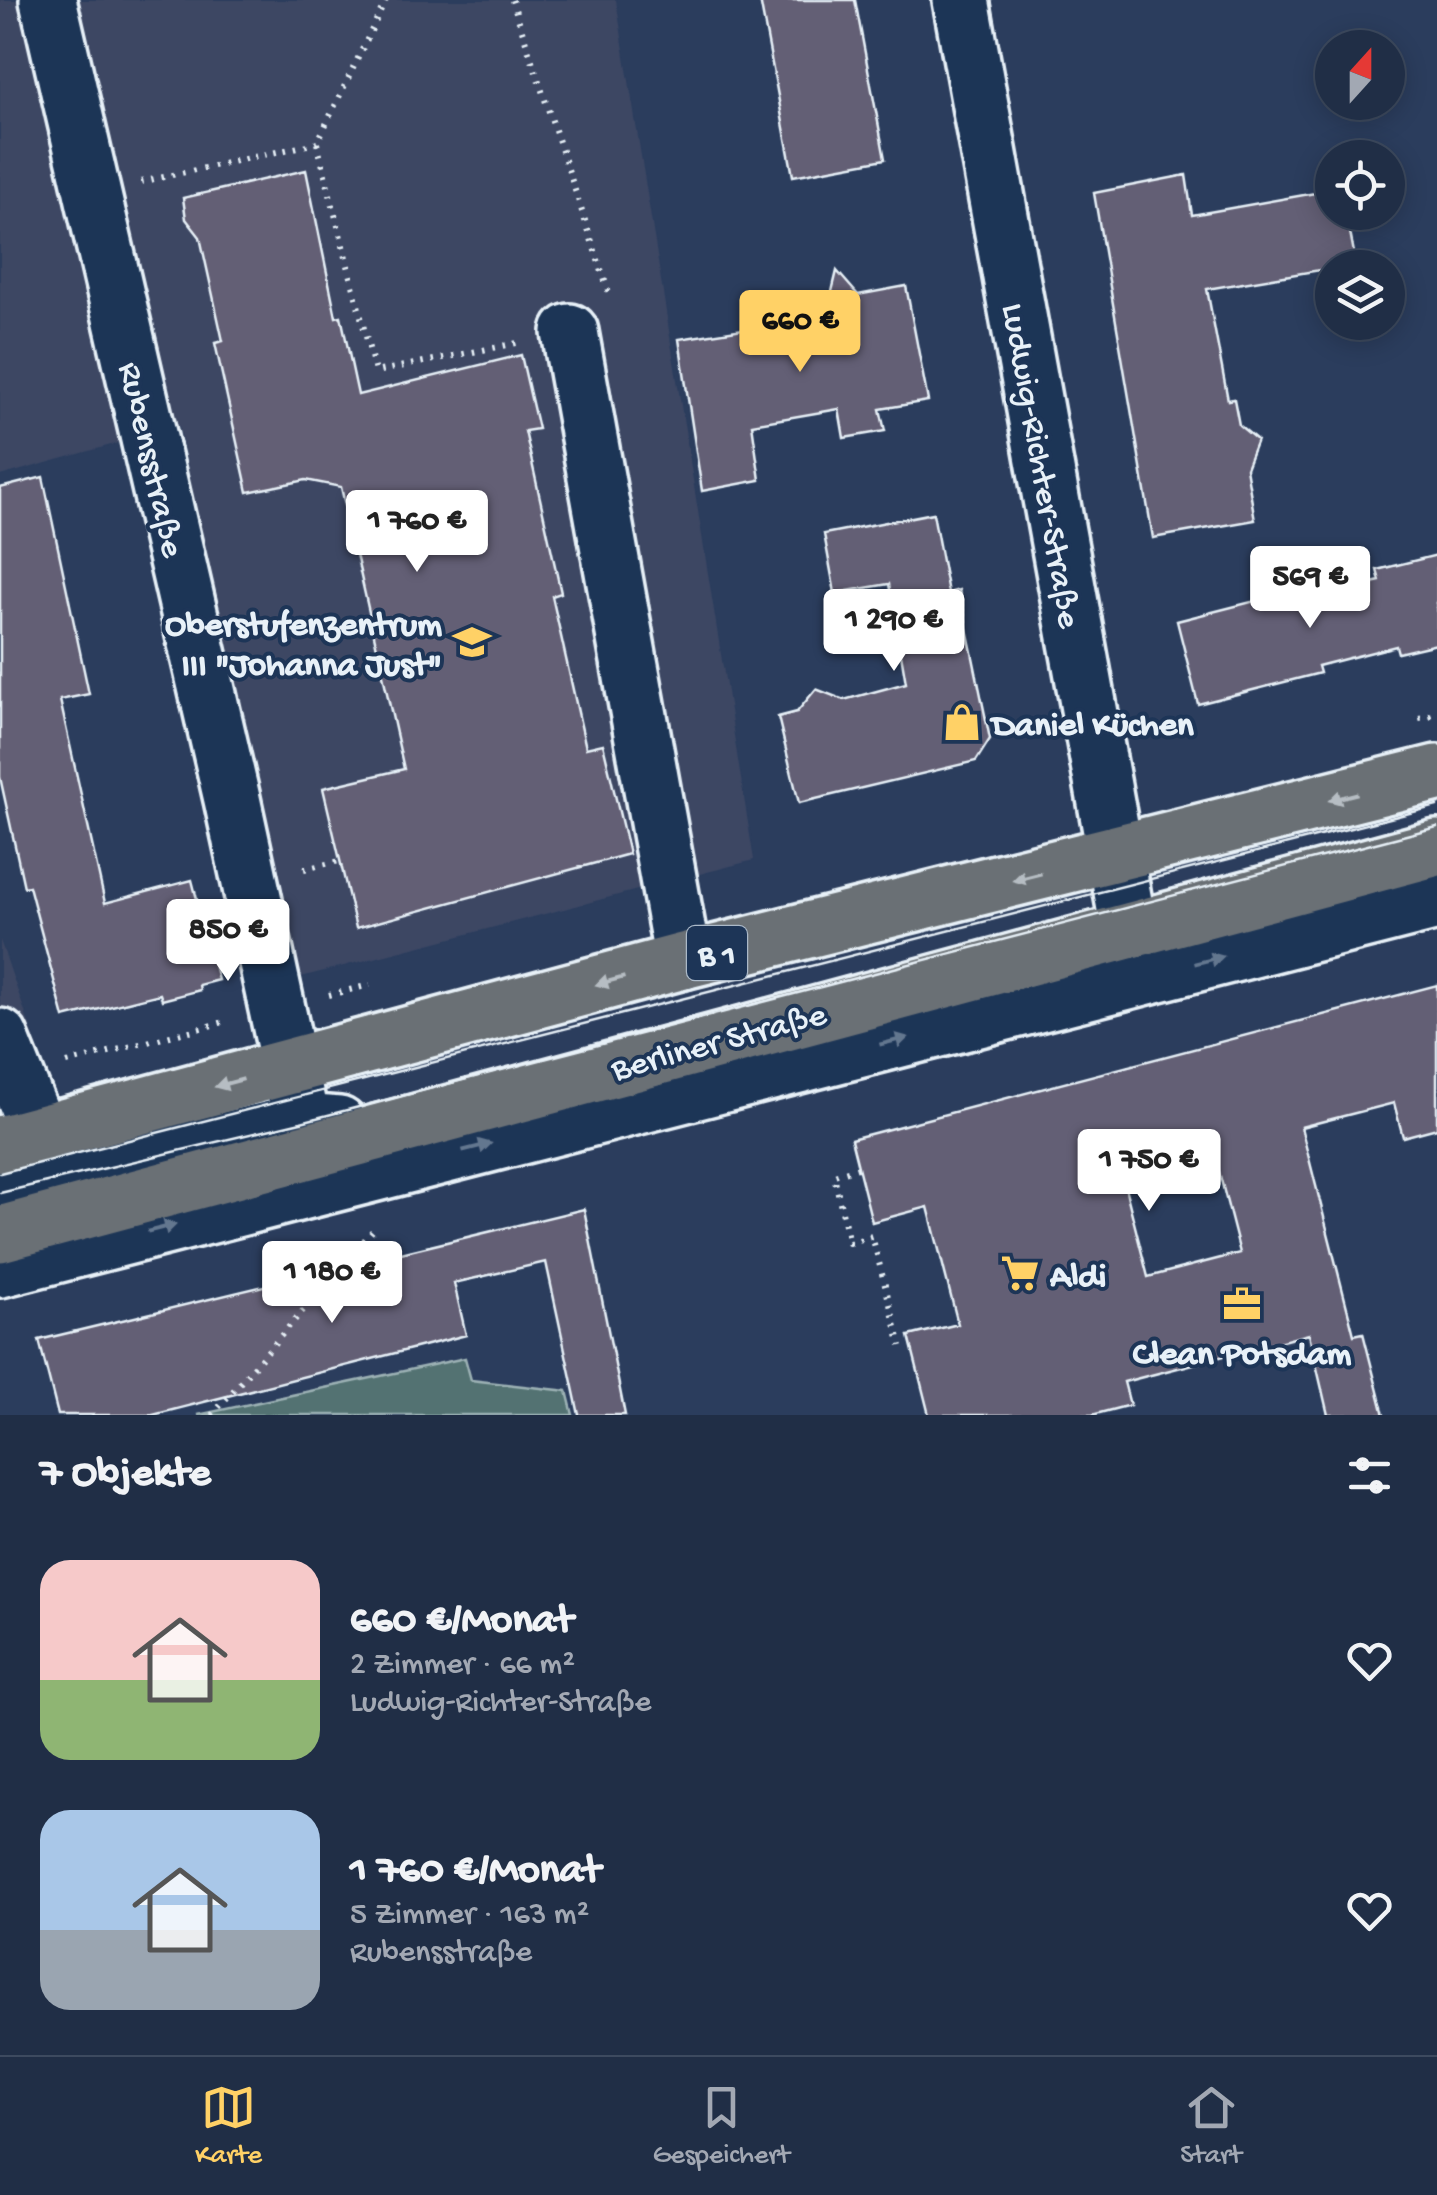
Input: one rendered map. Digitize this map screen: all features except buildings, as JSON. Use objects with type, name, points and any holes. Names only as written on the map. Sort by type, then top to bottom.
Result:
[{"type":"main road","name":"B 1","points":[[20,1140],[684,961],[1437,773]]},
{"type":"main road","name":"Berliner Straße","points":[[0,1234],[305,1137],[389,1128],[830,1033],[1129,930],[1437,848]]},
{"type":"street","name":"Rubensstraße","points":[[48,0],[228,780],[305,1137]]},
{"type":"street","name":"Ludwig-Richter-Straße","points":[[961,0],[1129,930]]},
{"type":"street","points":[[570,332],[684,961]]},
{"type":"street","points":[[0,1269],[438,1157],[830,1033],[1437,902]]},
{"type":"street","points":[[0,1037],[20,1140]]},
{"type":"street","points":[[0,1193],[305,1137]]},
{"type":"path","points":[[386,0],[317,143],[374,372],[570,332],[611,298],[512,0]]},
{"type":"path","points":[[92,192],[317,143]]},
{"type":"path","points":[[304,869],[340,861]]},
{"type":"path","points":[[212,1415],[438,1157]]},
{"type":"path","points":[[858,1168],[834,1175],[849,1243],[872,1236],[901,1346]]},
{"type":"shaded area","name":"Oberstufenzentrum III \"Johanna Just\"","points":[[0,0],[616,0],[754,860],[297,978],[179,426],[0,476]]},
{"type":"shaded area","points":[[0,940],[35,1041],[0,1050]]},
{"type":"green space","points":[[465,1358],[471,1380],[567,1391],[573,1415],[198,1415]]},
{"type":"tram line","points":[[0,1173],[1437,806]]},
{"type":"tram line","points":[[0,1193],[301,1122],[1437,827]]},
{"type":"place","name":"Oberstufenzentrum III \"Johanna Just\"","points":[[472,642]]},
{"type":"place","name":"Daniel Küchen","points":[[962,722]]},
{"type":"place","name":"Aldi","points":[[1020,1273]]},
{"type":"place","name":"Clean Potsdam","points":[[1242,1304]]}]
